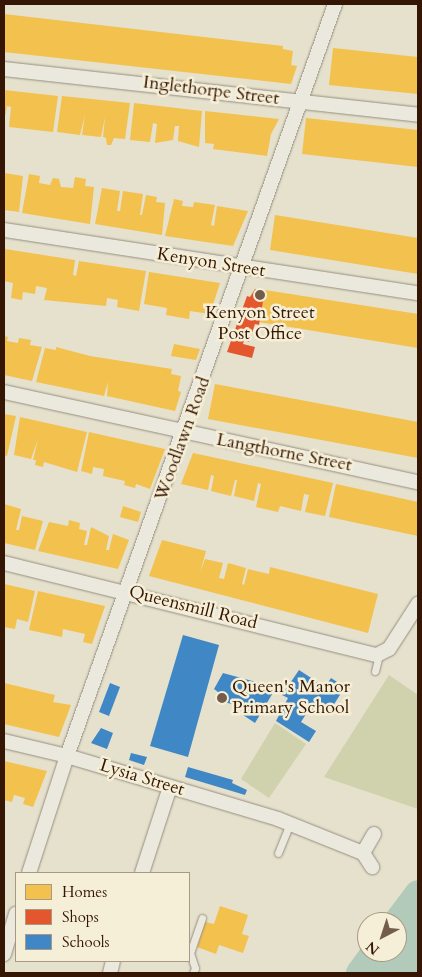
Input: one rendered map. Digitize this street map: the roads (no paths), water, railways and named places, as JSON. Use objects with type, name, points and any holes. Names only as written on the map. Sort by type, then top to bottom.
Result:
[{"type":"street","name":"Woodlawn Road","points":[[30,872],[67,756],[185,433],[336,4]]},
{"type":"street","name":"Inglethorpe Street","points":[[4,69],[418,115]]},
{"type":"street","name":"Kenyon Street","points":[[4,230],[243,268],[418,293]]},
{"type":"street","name":"Langthorne Street","points":[[4,392],[185,433],[418,482]]},
{"type":"street","name":"Queensmill Road","points":[[4,563],[381,654]]},
{"type":"street","points":[[381,654],[389,649],[418,604]]},
{"type":"street","name":"Lysia Street","points":[[4,741],[67,756],[284,821],[363,853]]},
{"type":"street","points":[[142,872],[170,788]]},
{"type":"street","points":[[372,867],[363,853],[374,834]]},
{"type":"street","points":[[4,954],[7,934],[15,916]]},
{"type":"lane","points":[[375,671],[381,654]]},
{"type":"lane","points":[[278,853],[284,821]]},
{"type":"lane","points":[[193,973],[195,968],[190,953],[202,918]]},
{"type":"waterway","points":[[404,912],[418,893]]},
{"type":"waterway","points":[[359,973],[367,962]]},
{"type":"place","name":"Kenyon Street Post Office","points":[[260,295]]},
{"type":"place","name":"Queen's Manor Primary School","points":[[222,698]]}]
